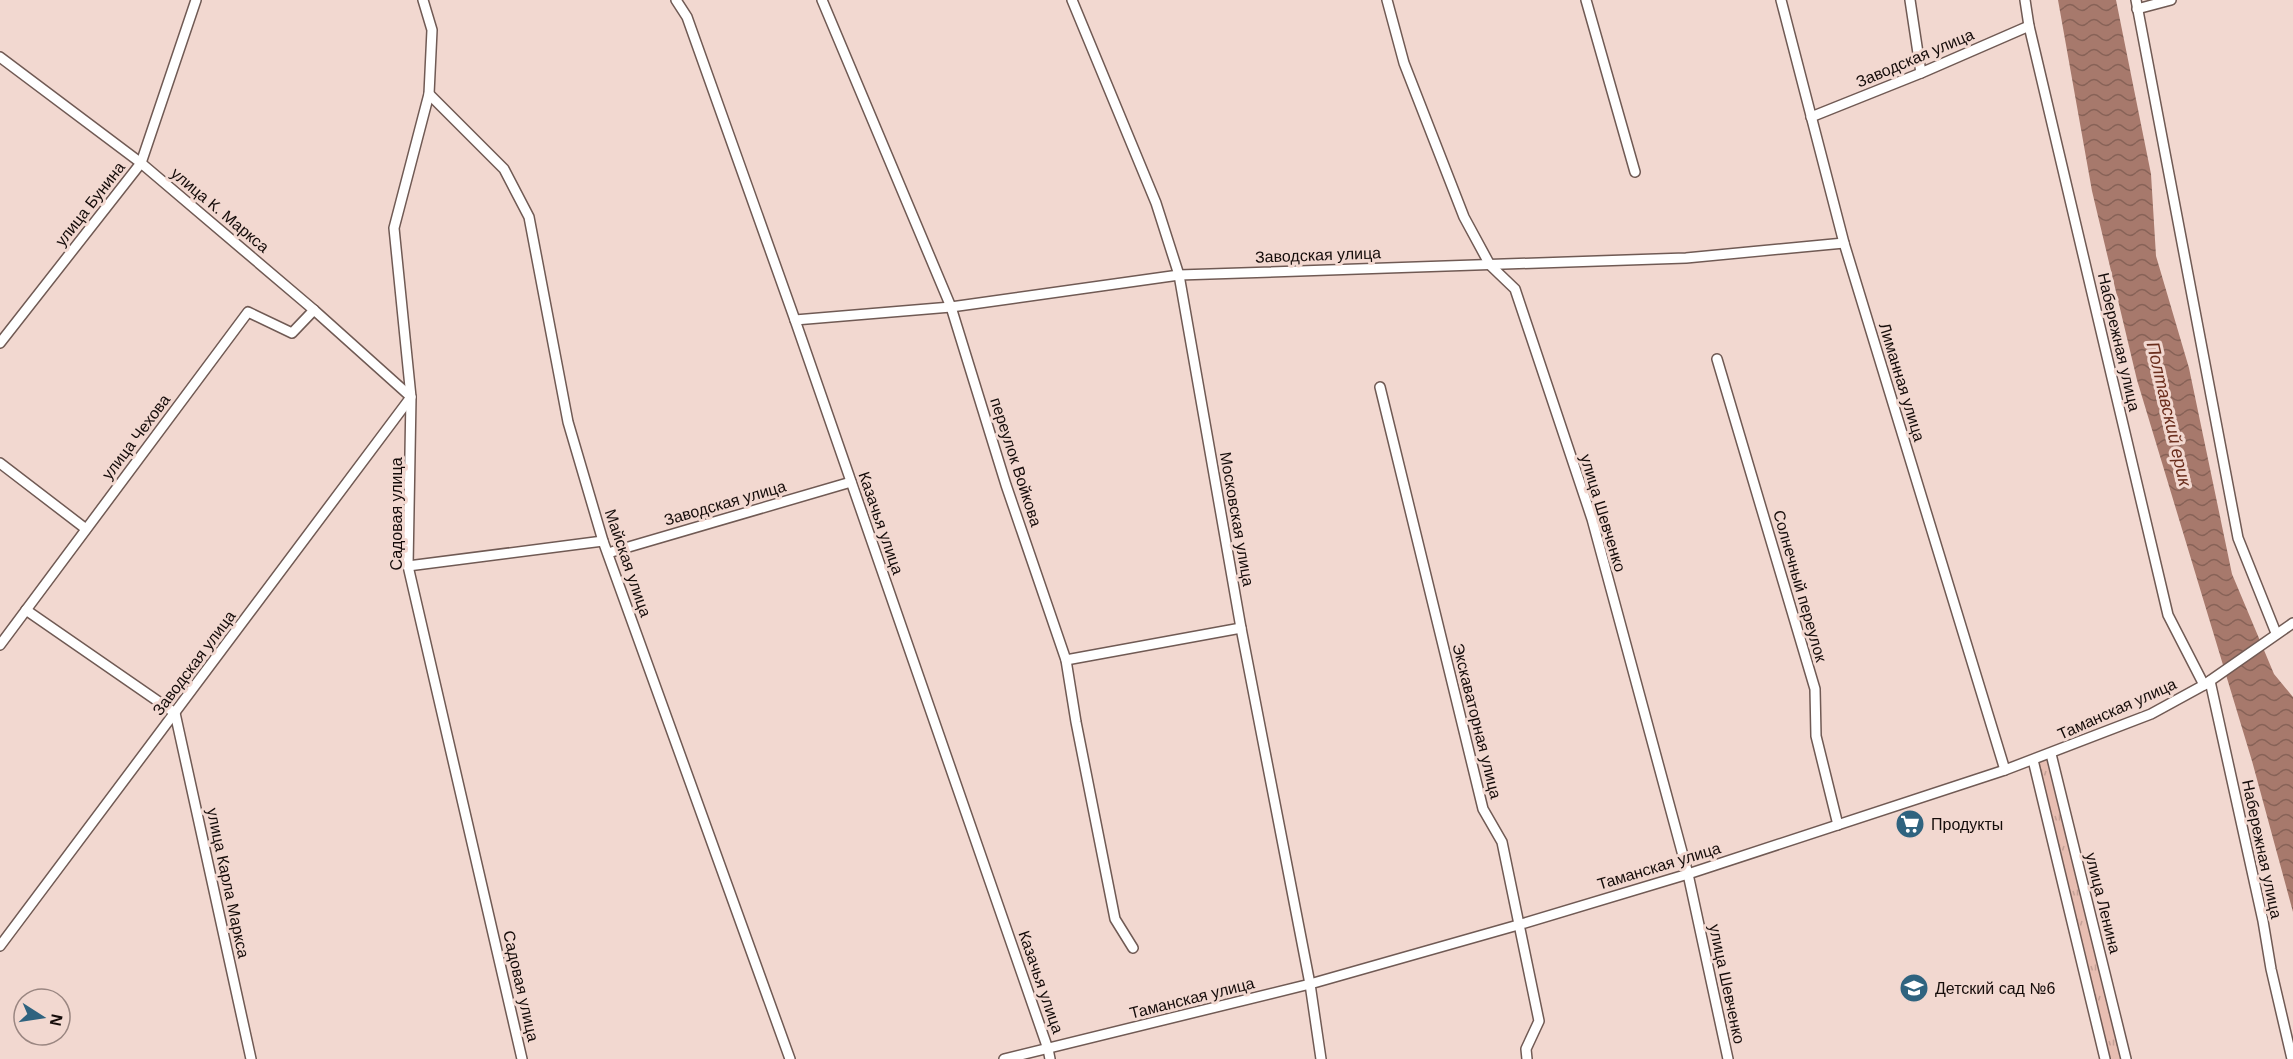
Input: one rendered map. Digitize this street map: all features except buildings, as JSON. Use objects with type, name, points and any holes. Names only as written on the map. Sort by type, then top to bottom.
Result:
[{"type":"street","name":"улица Бунина","points":[[0,343],[141,163],[196,0]]},
{"type":"street","name":"Садовая улица","points":[[423,0],[432,30],[429,94],[394,228],[411,397],[408,566],[522,1059]]},
{"type":"street","name":"Казачья улица","points":[[676,0],[687,17],[795,320],[1050,1059]]},
{"type":"street","name":"переулок Войкова","points":[[822,0],[951,307],[1006,485],[1066,660],[1115,919],[1133,948]]},
{"type":"street","name":"Московская улица","points":[[1072,0],[1156,203],[1179,274],[1241,628],[1310,984],[1321,1059]]},
{"type":"street","name":"улица Шевченко","points":[[1387,0],[1404,63],[1464,218],[1490,265],[1515,289],[1588,508],[1688,874],[1728,1059]]},
{"type":"street","points":[[1586,0],[1635,172]]},
{"type":"street","name":"Лиманная улица","points":[[1781,0],[1844,243],[2005,770]]},
{"type":"street","points":[[1910,0],[1921,73]]},
{"type":"street","name":"Набережная улица","points":[[2025,0],[2029,26],[2169,615],[2207,683],[2263,921],[2271,969],[2292,1059]]},
{"type":"street","points":[[2171,0],[2137,5],[2238,538],[2276,633]]},
{"type":"street","name":"Заводская улица","points":[[1811,117],[2029,26]]},
{"type":"street","name":"улица К. Маркса","points":[[0,57],[141,163],[314,310],[411,397]]},
{"type":"street","name":"Майская улица","points":[[429,94],[504,169],[529,217],[567,422],[603,541],[790,1059]]},
{"type":"street","name":"Заводская улица","points":[[795,320],[951,307],[1179,274],[1686,258],[1844,243]]},
{"type":"street","name":"улица Чехова","points":[[0,645],[248,312],[292,333],[314,310]]},
{"type":"street","name":"Солнечный переулок","points":[[1717,359],[1815,689],[1816,736],[1838,825]]},
{"type":"street","name":"Экскаваторная улица","points":[[1380,387],[1483,809],[1502,842],[1539,1022],[1526,1049],[1527,1059]]},
{"type":"street","name":"Заводская улица","points":[[0,946],[411,397]]},
{"type":"street","points":[[0,463],[86,529]]},
{"type":"street","name":"Заводская улица","points":[[608,553],[851,482]]},
{"type":"street","points":[[408,566],[603,541]]},
{"type":"street","points":[[26,610],[176,712]]},
{"type":"street","name":"Таманская улица","points":[[1004,1059],[1310,984],[1518,925],[1688,874],[2005,770],[2151,714],[2207,683],[2276,633],[2293,624]]},
{"type":"street","points":[[1066,660],[1241,628]]},
{"type":"street","name":"улица Карла Маркса","points":[[176,712],[250,1059]]},
{"type":"street","name":"улица Ленина","points":[[2051,754],[2126,1059]]},
{"type":"street","name":"улица Ленина","points":[[2033,760],[2105,1059]]},
{"type":"green space","points":[[2050,756],[2124,1059],[2104,1059],[2036,762]]},
{"type":"water","name":"Полтавский ерик","points":[[2058,0],[2116,0],[2151,174],[2156,256],[2189,368],[2232,574],[2274,674],[2293,697],[2293,912],[2252,761],[2137,380],[2092,191]]},
{"type":"place","name":"Продукты","points":[[1910,824]]},
{"type":"place","name":"Детский сад №6","points":[[1914,988]]}]
